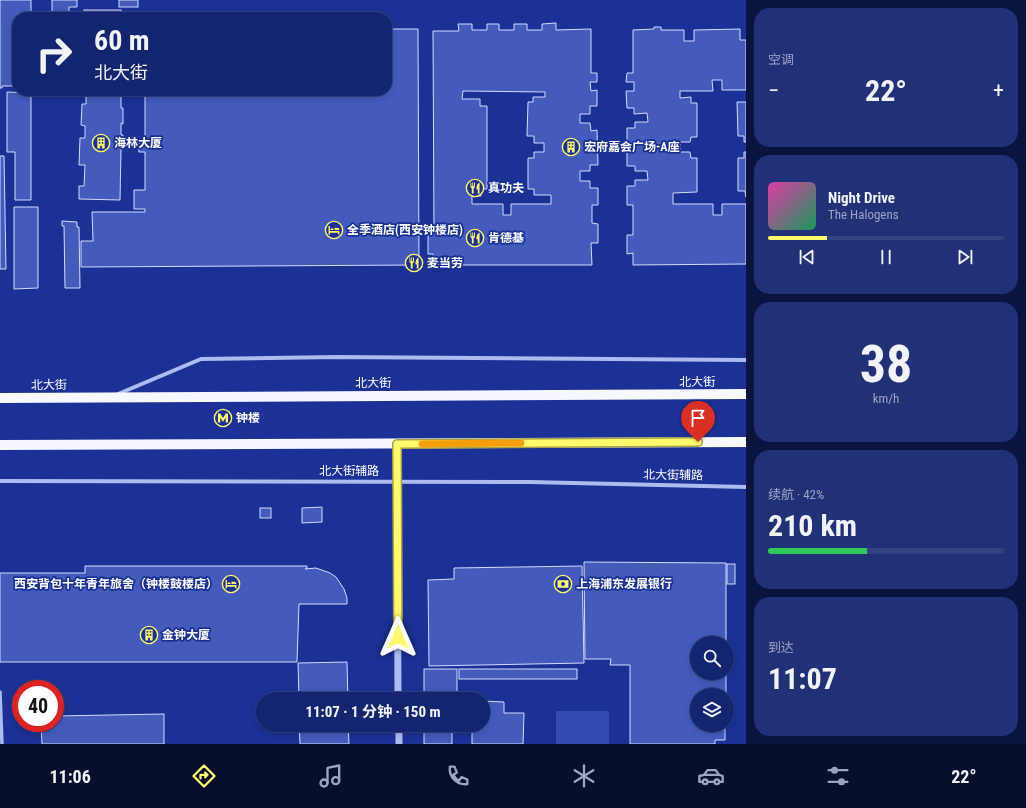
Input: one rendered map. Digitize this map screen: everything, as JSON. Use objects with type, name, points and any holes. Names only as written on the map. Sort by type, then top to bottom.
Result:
[{"type":"main road","name":"北大街","points":[[0,398],[746,394]]},
{"type":"main road","points":[[0,446],[746,442]]},
{"type":"street","points":[[111,397],[201,359],[351,358],[746,360]]},
{"type":"street","points":[[397,444],[398,692]]},
{"type":"street","name":"北大街辅路","points":[[0,481],[530,482],[746,487]]},
{"type":"street","points":[[0,692],[2,744]]},
{"type":"street","points":[[399,732],[399,744]]},
{"type":"shaded area","points":[[556,711],[609,711],[609,744],[556,744]]},
{"type":"building","points":[[0,0],[31,0],[31,12],[12,12],[12,86],[2,86],[2,88],[0,88]]},
{"type":"building","points":[[52,0],[77,0],[77,7],[69,7],[69,12],[52,12]]},
{"type":"building","points":[[119,0],[138,0],[138,7],[119,7]]},
{"type":"building","points":[[84,10],[121,10],[121,12],[84,12]]},
{"type":"building","name":"宏府嘉会广场-A座","points":[[556,23],[556,30],[591,29],[591,73],[597,73],[597,82],[590,82],[591,91],[597,90],[597,106],[590,106],[590,114],[580,114],[580,123],[590,123],[591,131],[597,130],[598,165],[590,165],[590,171],[580,171],[580,181],[590,181],[590,188],[598,188],[598,205],[592,205],[592,223],[598,224],[598,243],[591,243],[592,265],[433,265],[433,254],[428,254],[428,234],[434,234],[433,31],[459,31],[458,24],[472,24],[472,30],[487,30],[487,24],[499,24],[499,30],[514,30],[514,24],[527,24],[527,30],[542,30],[542,24]],"holes":[[[463,91],[545,92],[545,97],[533,97],[533,102],[528,102],[527,136],[534,136],[534,143],[544,143],[544,152],[534,152],[534,158],[528,158],[528,189],[534,189],[534,195],[551,195],[551,204],[511,204],[511,215],[503,215],[503,204],[472,204],[472,196],[481,196],[480,189],[487,189],[487,106],[480,106],[480,99],[462,99]]]},
{"type":"building","points":[[654,27],[661,27],[661,30],[684,30],[684,41],[694,41],[694,30],[740,29],[740,40],[746,40],[746,90],[722,90],[722,80],[712,80],[713,91],[680,91],[680,98],[691,97],[691,103],[697,103],[697,137],[691,137],[690,142],[680,142],[680,152],[690,152],[691,158],[697,158],[697,192],[673,193],[673,204],[713,204],[713,215],[722,215],[722,204],[746,204],[746,264],[633,265],[633,253],[627,254],[627,235],[633,235],[633,205],[627,205],[627,186],[635,186],[635,180],[648,180],[647,171],[635,171],[635,166],[627,166],[627,128],[635,128],[635,122],[648,122],[647,113],[634,114],[634,108],[627,108],[626,91],[634,91],[634,82],[626,82],[627,73],[633,73],[633,30],[654,29]]},
{"type":"building","points":[[392,29],[418,29],[419,265],[81,267],[81,241],[93,241],[92,212],[145,212],[145,209],[134,209],[134,190],[145,190],[145,152],[139,152],[138,143],[145,143],[145,96],[392,96]]},
{"type":"building","points":[[7,92],[12,92],[12,96],[31,96],[31,200],[15,200],[15,152],[7,152]]},
{"type":"building","name":"海林大厦","points":[[86,96],[121,96],[121,108],[123,108],[121,135],[123,135],[123,149],[121,149],[120,200],[79,199],[79,186],[84,186],[85,165],[79,165],[80,138],[85,138],[85,126],[81,125],[82,104],[86,104]]},
{"type":"building","points":[[737,102],[746,102],[746,142],[744,142],[744,136],[738,136]]},
{"type":"building","points":[[744,152],[746,152],[746,197],[745,191],[738,191],[738,158],[744,158]]},
{"type":"building","points":[[0,156],[4,156],[6,269],[0,269]]},
{"type":"building","points":[[14,207],[38,207],[38,288],[14,289]]},
{"type":"building","points":[[62,221],[77,222],[77,227],[79,227],[80,288],[65,288],[64,226],[62,226]]},
{"type":"building","points":[[322,507],[322,522],[302,523],[302,508]]},
{"type":"building","points":[[260,508],[271,508],[271,518],[260,518]]},
{"type":"building","points":[[584,562],[726,563],[726,636],[690,636],[690,680],[726,680],[726,688],[690,688],[690,732],[725,732],[725,740],[715,740],[715,744],[630,744],[630,665],[610,665],[611,659],[585,659]]},
{"type":"building","points":[[727,564],[735,564],[735,584],[727,584]]},
{"type":"building","name":"金钟大厦","points":[[85,566],[307,566],[305,569],[316,568],[336,577],[344,589],[347,604],[299,604],[297,662],[0,662],[0,573],[85,573]]},
{"type":"building","points":[[582,566],[584,663],[429,666],[428,580],[454,579],[454,568]]},
{"type":"building","points":[[347,662],[348,692],[299,692],[298,663]]},
{"type":"building","points":[[424,669],[457,669],[457,692],[424,692]]},
{"type":"building","points":[[459,669],[577,669],[577,679],[459,679]]},
{"type":"building","points":[[490,701],[504,702],[504,713],[524,713],[523,744],[472,744],[472,732],[490,732]]},
{"type":"building","points":[[164,714],[164,744],[42,744],[41,732],[64,732],[64,716]]},
{"type":"building","points":[[299,732],[348,732],[349,744],[300,744]]},
{"type":"building","points":[[424,732],[452,732],[452,744],[424,744]]},
{"type":"slow traffic","points":[[422,444],[521,443]]},
{"type":"place","name":"海林大厦","points":[[101,143]]},
{"type":"place","name":"宏府嘉会广场-A座","points":[[571,147]]},
{"type":"place","name":"真功夫","points":[[475,188]]},
{"type":"place","name":"全季酒店(西安钟楼店)","points":[[334,230]]},
{"type":"place","name":"肯德基","points":[[475,238]]},
{"type":"place","name":"麦当劳","points":[[414,263]]},
{"type":"place","name":"钟楼","points":[[223,418]]},
{"type":"place","name":"西安背包十年青年旅舍（钟楼鼓楼店）","points":[[231,584]]},
{"type":"place","name":"上海浦东发展银行","points":[[563,584]]},
{"type":"place","name":"金钟大厦","points":[[149,635]]},
{"type":"route","points":[[398,637],[397,444],[698,442]]}]
